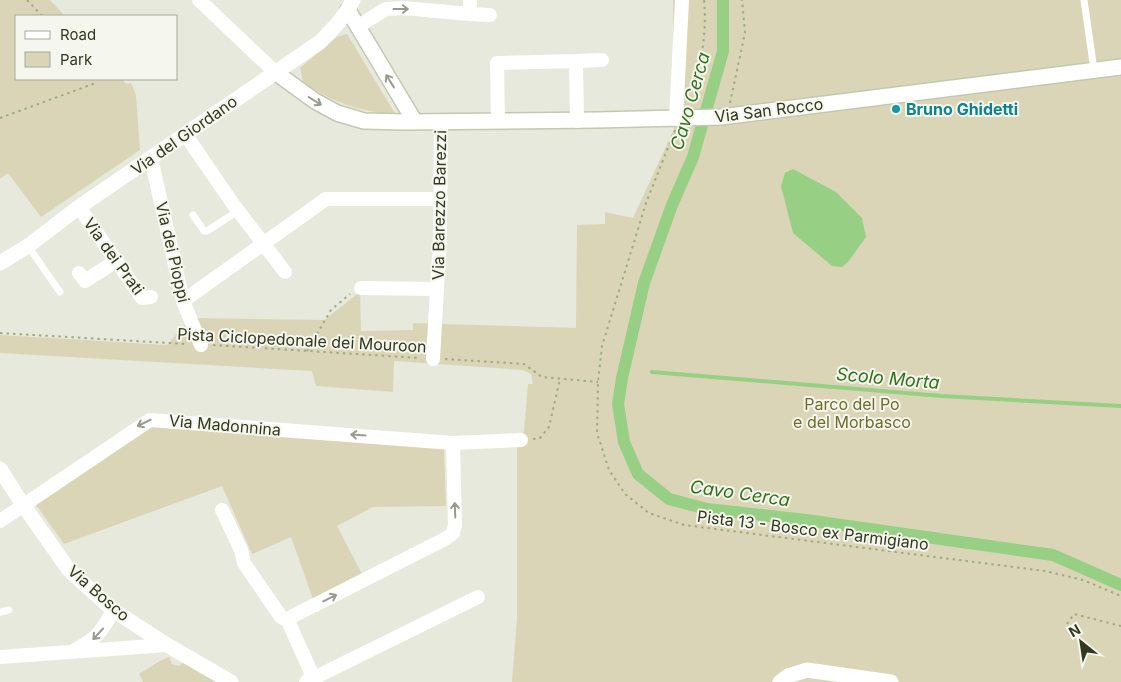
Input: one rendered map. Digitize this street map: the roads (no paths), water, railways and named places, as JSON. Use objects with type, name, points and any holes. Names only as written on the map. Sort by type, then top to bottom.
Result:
[{"type":"main road","name":"Via del Giordano","points":[[0,263],[28,246],[79,207],[320,42],[334,28],[350,5]]},
{"type":"main road","points":[[350,5],[359,28],[416,122]]},
{"type":"main road","name":"Via San Rocco","points":[[275,72],[315,101],[337,113],[364,121],[678,122],[1121,67]]},
{"type":"main road","name":"Via del Giordano","points":[[0,268],[14,255]]},
{"type":"main road","name":"Via Bosco","points":[[0,469],[69,570],[113,610],[167,645],[231,682]]},
{"type":"main road","points":[[780,682],[793,674],[807,670],[892,682]]},
{"type":"street","points":[[199,0],[275,72]]},
{"type":"street","points":[[678,122],[682,0]]},
{"type":"street","points":[[359,28],[386,9],[470,7],[490,14]]},
{"type":"street","points":[[498,121],[497,63],[602,60]]},
{"type":"street","points":[[576,61],[577,121]]},
{"type":"street","name":"Via Barezzo Barezzi","points":[[433,359],[441,199],[441,122]]},
{"type":"street","points":[[184,134],[238,211],[285,272]]},
{"type":"street","name":"Via dei Pioppi","points":[[151,158],[183,301],[201,345]]},
{"type":"street","points":[[183,301],[326,199],[441,199]]},
{"type":"street","name":"Via dei Prati","points":[[79,207],[142,298],[150,297]]},
{"type":"street","points":[[79,273],[85,281],[116,261]]},
{"type":"street","name":"Via Barezzo Barezzi","points":[[361,288],[437,289]]},
{"type":"street","name":"Via Madonnina","points":[[0,521],[141,424],[150,420],[453,443],[521,440]]},
{"type":"street","points":[[288,621],[291,617],[430,547],[453,533],[455,526],[453,443]]},
{"type":"street","points":[[222,510],[241,550],[244,563],[281,617],[288,621],[311,672],[308,680]]},
{"type":"street","points":[[308,680],[478,596]]},
{"type":"street","points":[[75,650],[91,642],[98,635],[104,628],[113,610]]},
{"type":"street","points":[[125,649],[132,639],[134,624]]},
{"type":"street","points":[[0,657],[75,650],[89,652],[167,645]]},
{"type":"lane","points":[[1084,0],[1094,70]]},
{"type":"lane","points":[[193,215],[204,231],[207,232],[238,211]]},
{"type":"lane","points":[[28,246],[60,292]]},
{"type":"lane","points":[[0,612],[9,610]]},
{"type":"waterway","name":"Cavo Cerca","points":[[723,0],[723,51],[693,157],[672,205],[644,283],[622,378],[618,404],[624,442],[638,474],[669,499],[707,509],[806,520],[1053,555],[1121,585]]},
{"type":"waterway","name":"Scolo Morta","points":[[652,372],[942,396],[1121,406]]},
{"type":"place","name":"Bruno Ghidetti","points":[[896,109]]},
{"type":"park label","name":"Parco del Po e del Morbasco","points":[[852,413]]}]
